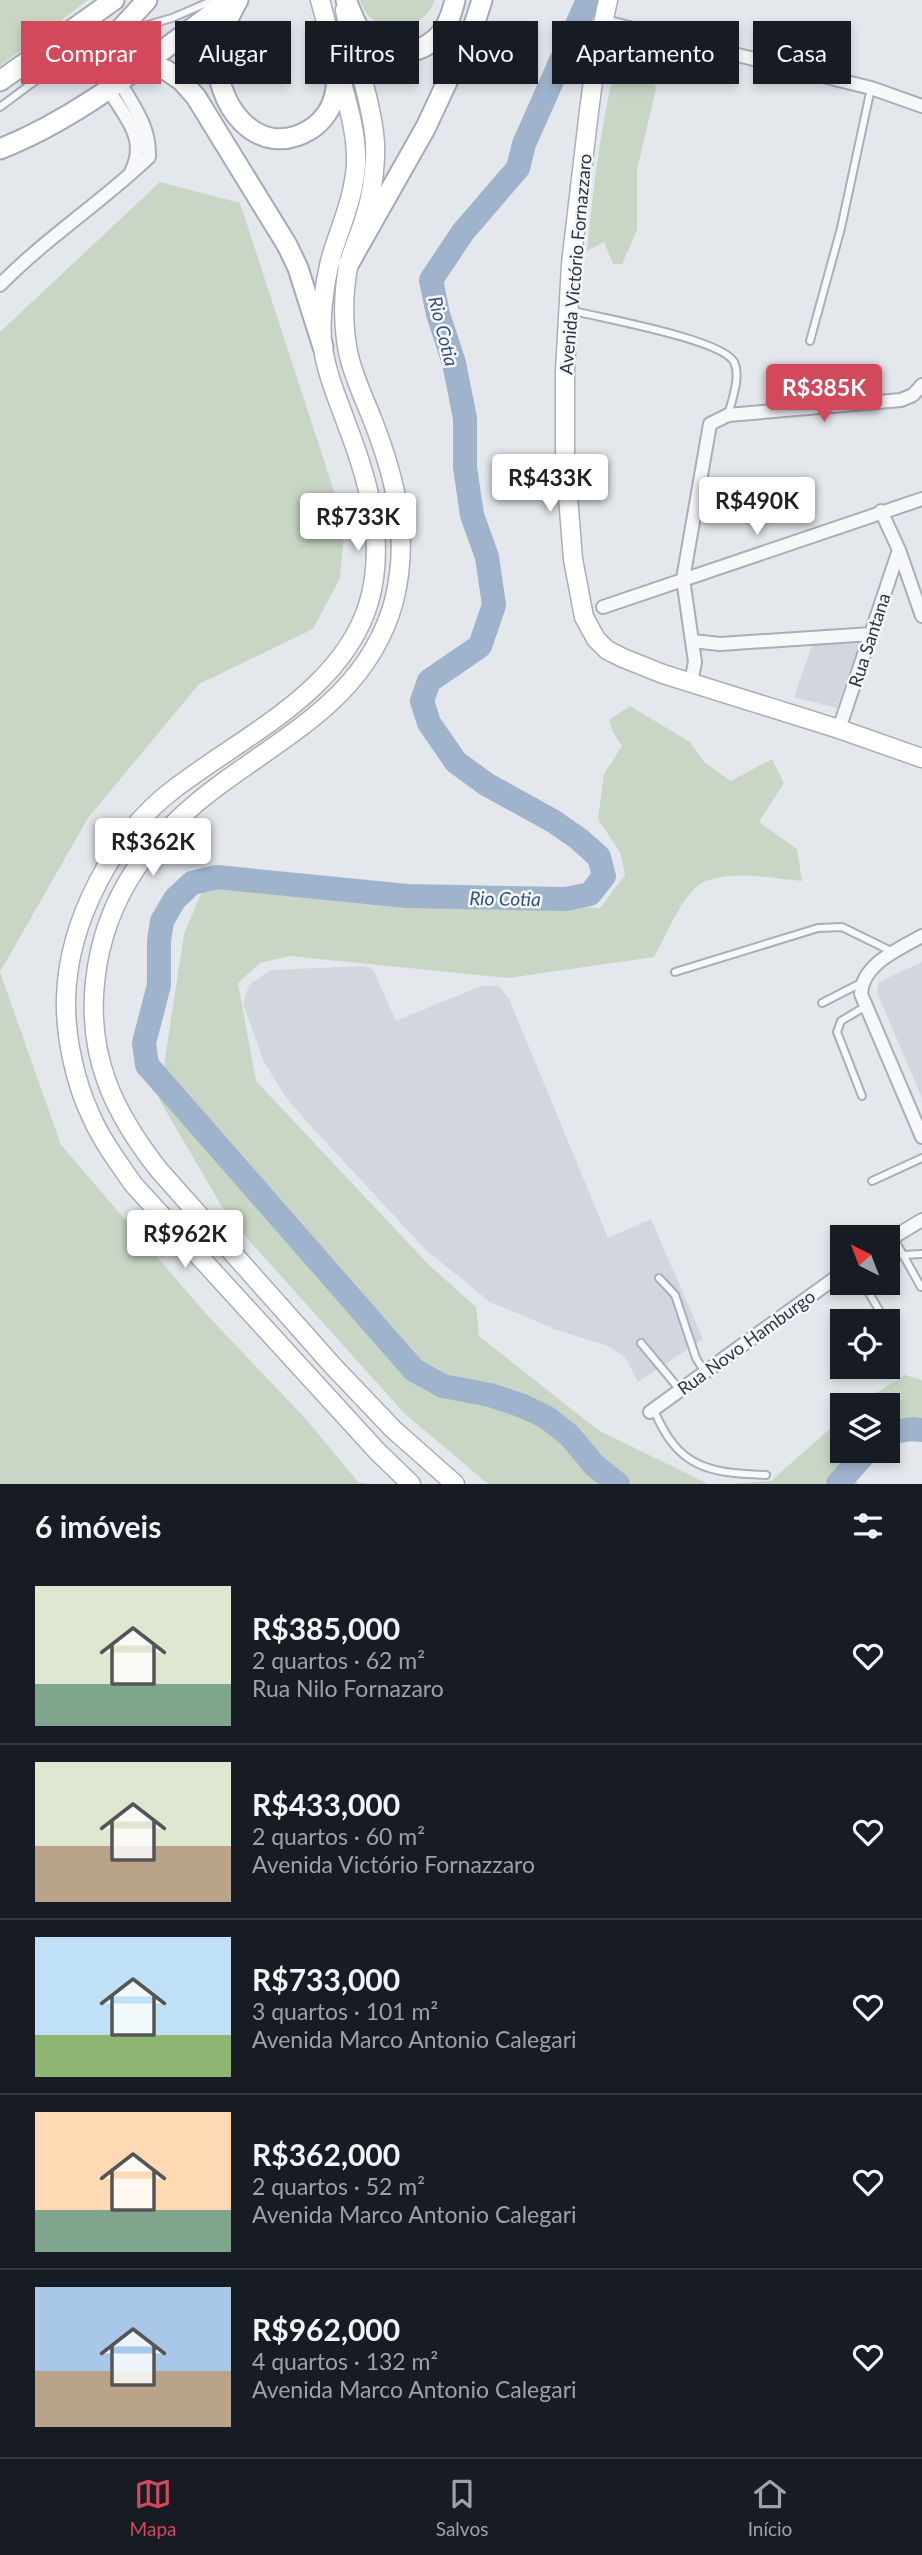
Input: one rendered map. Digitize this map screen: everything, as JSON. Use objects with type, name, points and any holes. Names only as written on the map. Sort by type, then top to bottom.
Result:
[{"type":"main road","points":[[0,81],[114,0]]},
{"type":"main road","points":[[128,21],[147,0]]},
{"type":"main road","points":[[161,51],[231,0]]},
{"type":"main road","points":[[237,0],[222,32],[217,61],[225,99],[235,116],[245,125],[266,137],[280,140],[298,137],[316,126],[328,111],[336,84]]},
{"type":"main road","points":[[320,0],[325,21]]},
{"type":"main road","points":[[344,0],[356,25],[377,48],[404,53],[420,49],[433,41],[446,27],[455,0]]},
{"type":"main road","points":[[344,0],[376,153],[373,188],[348,265],[344,327],[355,379],[384,452],[396,495],[402,531],[402,555],[394,600],[381,638],[359,673],[329,705],[283,741],[220,784],[179,818],[146,853],[124,886],[106,925],[97,962],[93,999],[95,1042],[114,1103],[136,1141],[159,1170],[367,1402],[455,1484]]},
{"type":"main road","points":[[348,265],[426,127],[475,22],[482,0]]},
{"type":"main road","name":"Avenida Victório Fornazzaro","points":[[605,21],[608,0]]},
{"type":"main road","points":[[606,21],[620,0]]},
{"type":"main road","points":[[161,68],[182,81],[205,110],[287,245],[302,281],[332,384],[363,474],[375,518],[378,558],[369,602],[359,628],[340,661],[307,694],[171,791],[121,843],[85,911],[74,949],[66,998],[69,1039],[89,1114],[108,1149],[133,1184],[377,1451],[411,1484]]},
{"type":"main road","points":[[0,149],[52,124],[117,84]]},
{"type":"main road","points":[[323,347],[324,295],[328,272],[351,196],[356,164],[353,126],[341,84]]},
{"type":"main road","name":"Avenida Victório Fornazzaro","points":[[593,84],[567,310],[565,460],[573,559],[584,617],[596,639],[607,650],[691,682],[922,758]]},
{"type":"street","points":[[739,55],[871,88],[922,106]]},
{"type":"street","points":[[0,285],[27,259],[130,175],[137,161],[138,146],[114,86]]},
{"type":"street","points":[[691,682],[695,662],[683,579],[710,424],[728,415],[888,402],[908,398],[920,388]]},
{"type":"street","points":[[603,607],[922,499]]},
{"type":"street","points":[[881,512],[899,550],[922,616]]},
{"type":"street","name":"Rua Santana","points":[[839,729],[899,550]]},
{"type":"street","points":[[692,641],[720,644],[871,634]]},
{"type":"street","points":[[922,936],[876,964],[863,994],[922,1137]]},
{"type":"street","points":[[900,1233],[922,1220]]},
{"type":"street","name":"Rua Novo Hamburgo","points":[[652,1411],[830,1282]]},
{"type":"lane","points":[[161,21],[214,0]]},
{"type":"lane","points":[[0,107],[31,84]]},
{"type":"lane","points":[[810,341],[841,228],[871,88]]},
{"type":"lane","points":[[567,310],[680,335],[723,351],[733,359],[737,369],[728,415]]},
{"type":"lane","points":[[675,972],[818,928],[842,927],[895,953]]},
{"type":"lane","points":[[822,1003],[863,994]]},
{"type":"lane","points":[[862,1096],[837,1032],[841,1021],[863,994]]},
{"type":"lane","points":[[872,1181],[922,1158]]},
{"type":"lane","points":[[900,1251],[921,1287]]},
{"type":"lane","points":[[903,1255],[922,1254]]},
{"type":"lane","points":[[659,1278],[675,1295],[696,1358],[704,1371]]},
{"type":"lane","points":[[641,1343],[680,1390]]},
{"type":"lane","points":[[652,1411],[666,1436],[696,1463],[712,1471],[766,1475]]},
{"type":"shaded area","points":[[860,642],[837,708],[794,697],[813,643]]},
{"type":"shaded area","points":[[922,962],[922,1098],[877,992],[879,982]]},
{"type":"shaded area","points":[[366,966],[373,970],[396,1021],[481,986],[499,986],[509,999],[608,1238],[651,1219],[703,1339],[638,1382],[625,1357],[608,1346],[557,1330],[490,1302],[426,1250],[307,1122],[285,1096],[264,1062],[243,1004],[249,985],[270,970]]},
{"type":"green space","points":[[0,0],[88,0],[60,21],[21,21],[21,50],[0,66]]},
{"type":"green space","points":[[360,0],[435,0],[428,12],[418,21],[376,21],[364,9]]},
{"type":"green space","points":[[611,84],[654,84],[656,88],[637,170],[637,230],[622,264],[613,264],[604,242],[587,251],[600,143]]},
{"type":"green space","points":[[160,182],[240,203],[345,525],[340,578],[313,629],[199,684],[88,818],[0,972],[0,332]]},
{"type":"green space","points":[[630,706],[690,742],[704,762],[731,781],[772,759],[784,783],[759,822],[797,849],[802,881],[760,876],[729,876],[702,883],[681,906],[654,957],[508,978],[290,956],[260,963],[238,983],[256,1081],[428,1264],[476,1307],[479,1336],[598,1430],[708,1484],[488,1484],[404,1413],[228,1217],[159,1099],[184,934],[204,887],[600,908],[625,875],[620,852],[598,819],[604,774],[622,746],[609,720]]},
{"type":"green space","points":[[0,972],[61,1145],[207,1315],[305,1418],[358,1482],[368,1484],[0,1484]]},
{"type":"green space","points":[[905,1375],[922,1380],[922,1422],[900,1418],[900,1393],[876,1393]]},
{"type":"green space","points":[[830,1429],[830,1463],[843,1463],[839,1469],[859,1484],[729,1484],[771,1481]]},
{"type":"waterway","name":"Rio Cotia","points":[[588,0],[524,144],[518,168],[463,232],[431,280],[438,314],[454,363],[465,418],[465,467],[472,515],[487,557],[494,605],[480,646],[429,681],[422,701],[429,723],[456,762],[486,784],[553,821],[579,839],[599,857],[604,876],[590,894],[566,899],[407,896],[217,877],[192,883],[175,899],[162,921],[159,985],[144,1043],[147,1065],[414,1370],[443,1386],[490,1395],[546,1417],[569,1435],[595,1466],[618,1484]]},
{"type":"waterway","name":"Rio Cotia","points":[[900,1431],[922,1430]]},
{"type":"waterway","name":"Rio Cotia","points":[[838,1484],[856,1463]]}]
